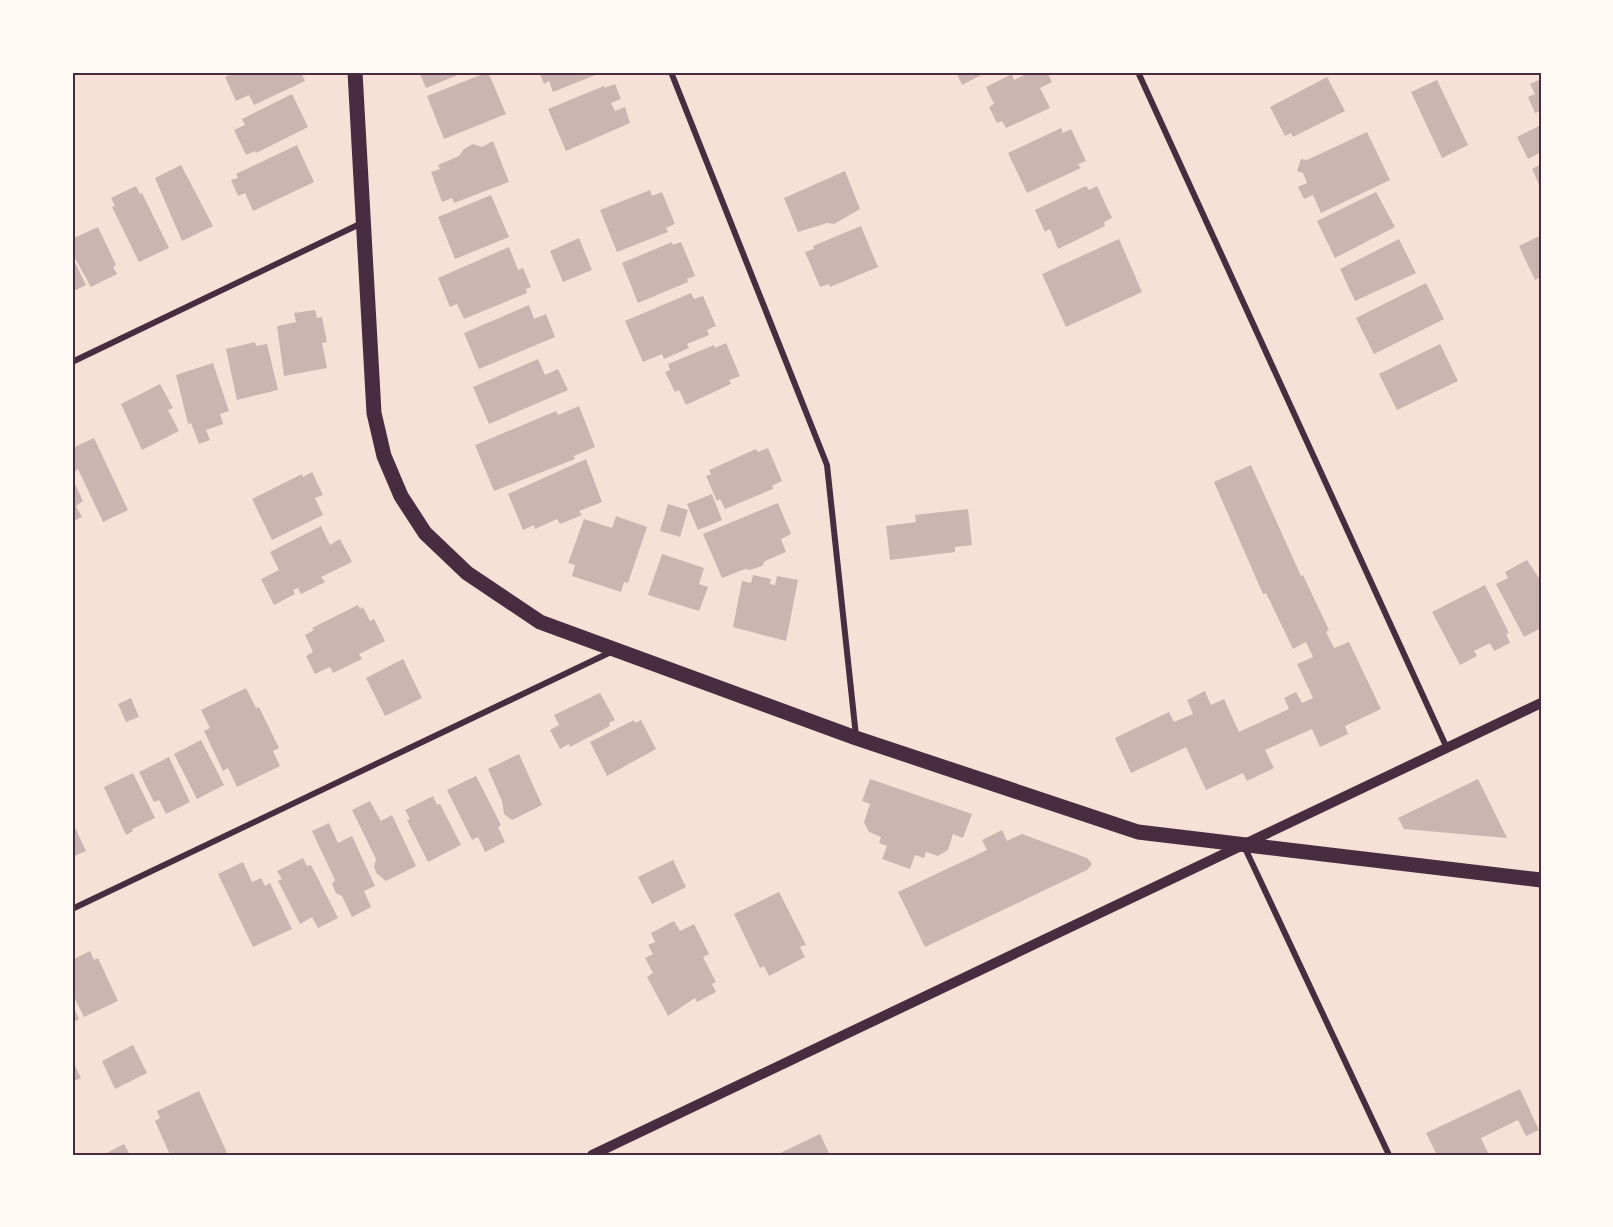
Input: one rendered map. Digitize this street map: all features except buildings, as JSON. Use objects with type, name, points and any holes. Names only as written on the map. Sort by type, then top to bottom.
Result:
[{"type":"main road","points":[[356,72],[374,413],[384,456],[401,496],[424,533],[467,573],[540,622],[614,651],[856,738],[1138,832],[1541,880]]},
{"type":"street","points":[[671,72],[827,465],[856,738]]},
{"type":"street","points":[[1138,72],[1446,747]]},
{"type":"street","points":[[72,362],[364,222]]},
{"type":"street","points":[[72,909],[614,651]]},
{"type":"street","points":[[592,1155],[1541,703]]},
{"type":"street","points":[[1243,846],[1389,1155]]}]
